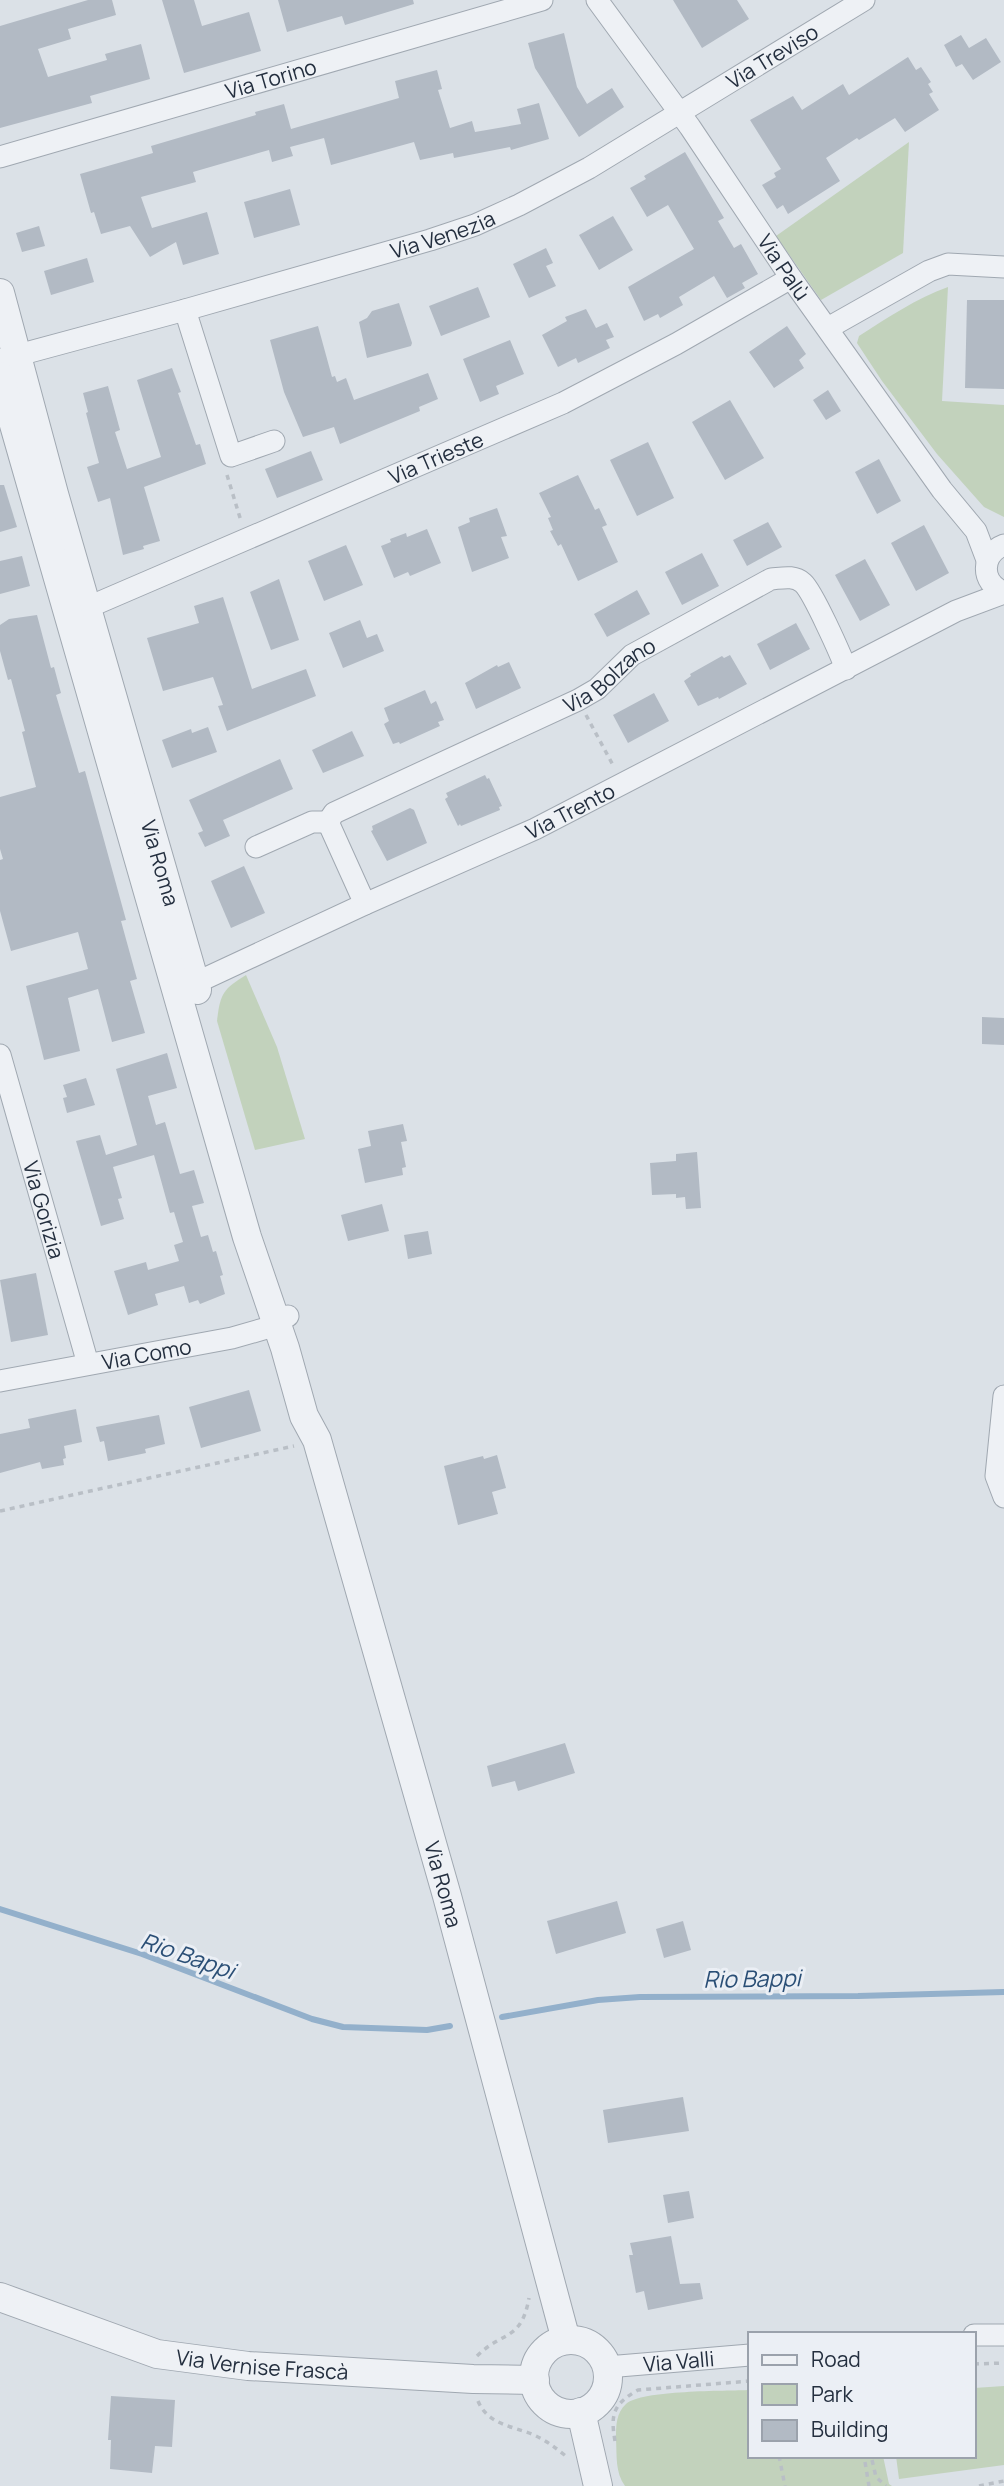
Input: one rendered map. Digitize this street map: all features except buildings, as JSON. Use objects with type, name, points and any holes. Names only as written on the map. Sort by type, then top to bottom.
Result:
[{"type":"street","name":"Via Torino","points":[[0,157],[542,0]]},
{"type":"street","name":"Via Palù","points":[[597,0],[680,113],[791,278],[942,490],[976,531],[993,586],[1004,592]]},
{"type":"street","name":"Via Treviso","points":[[680,113],[864,0]]},
{"type":"street","name":"Via Venezia","points":[[6,363],[475,225],[589,169],[680,113]]},
{"type":"street","points":[[828,328],[929,271],[948,264],[1004,267]]},
{"type":"street","name":"Via Trieste","points":[[78,609],[563,403],[676,344],[791,278]]},
{"type":"street","name":"Via Roma","points":[[0,293],[6,363],[185,985],[247,1237],[282,1320],[304,1416],[316,1436],[447,1896],[566,2340]]},
{"type":"street","points":[[185,310],[231,456],[274,441]]},
{"type":"street","name":"Via Palù","points":[[976,531],[1004,543],[996,549],[987,567]]},
{"type":"street","name":"Via Trento","points":[[956,611],[987,567]]},
{"type":"street","name":"Via Bolzano","points":[[256,847],[312,822],[328,822],[334,813],[578,700],[597,689],[632,655],[771,579],[792,577],[804,584],[841,654],[846,669]]},
{"type":"street","name":"Via Trento","points":[[185,985],[536,829],[956,611],[1004,592]]},
{"type":"street","points":[[328,822],[365,904]]},
{"type":"street","name":"Via Gorizia","points":[[0,1055],[88,1364]]},
{"type":"street","name":"Via Como","points":[[0,1381],[232,1338],[282,1320]]},
{"type":"street","points":[[1004,1396],[996,1476],[1004,1497]]},
{"type":"street","name":"Via Vernise Frascà","points":[[0,2297],[157,2354],[248,2366],[473,2379],[535,2379]]},
{"type":"street","points":[[976,2335],[1004,2335]]},
{"type":"street","points":[[566,2340],[587,2343],[596,2349],[607,2368],[606,2390],[591,2408],[581,2412],[560,2412],[550,2407],[537,2390],[535,2379],[539,2358],[556,2343],[566,2340]]},
{"type":"street","name":"Via Valli","points":[[607,2368],[748,2354]]},
{"type":"street","points":[[581,2412],[598,2486]]},
{"type":"path","points":[[225,470],[247,538]]},
{"type":"path","points":[[583,708],[618,775]]},
{"type":"path","points":[[0,1511],[316,1436]]},
{"type":"path","points":[[473,2365],[487,2346],[502,2340],[522,2324],[530,2299],[528,2287]]},
{"type":"path","points":[[976,2364],[1004,2363]]},
{"type":"path","points":[[615,2441],[612,2424],[615,2409],[625,2398],[638,2390],[748,2381]]},
{"type":"path","points":[[477,2399],[496,2422],[518,2428],[552,2444],[573,2466]]},
{"type":"path","points":[[779,2458],[785,2486]]},
{"type":"path","points":[[872,2460],[877,2477],[886,2486]]},
{"type":"path","points":[[865,2462],[869,2486]]},
{"type":"path","points":[[979,2486],[1004,2481]]},
{"type":"green space","points":[[909,142],[903,253],[821,300],[776,236]]},
{"type":"green space","points":[[948,287],[942,401],[1004,405],[1004,517],[984,507],[937,454],[857,343],[859,336],[891,315]]},
{"type":"green space","points":[[246,975],[277,1047],[305,1139],[255,1150],[217,1021],[224,993]]},
{"type":"green space","points":[[1004,2386],[1004,2465],[899,2479],[896,2458],[976,2458],[976,2388]]},
{"type":"green space","points":[[748,2390],[748,2458],[883,2458],[889,2484],[892,2486],[625,2486],[618,2469],[616,2434],[618,2416],[626,2404],[648,2396]]},
{"type":"waterway","name":"Rio Bappi","points":[[0,1909],[142,1954],[312,2019],[343,2027],[427,2030],[450,2026]]},
{"type":"waterway","name":"Rio Bappi","points":[[502,2017],[598,2000],[640,1997],[1004,1992]]}]
